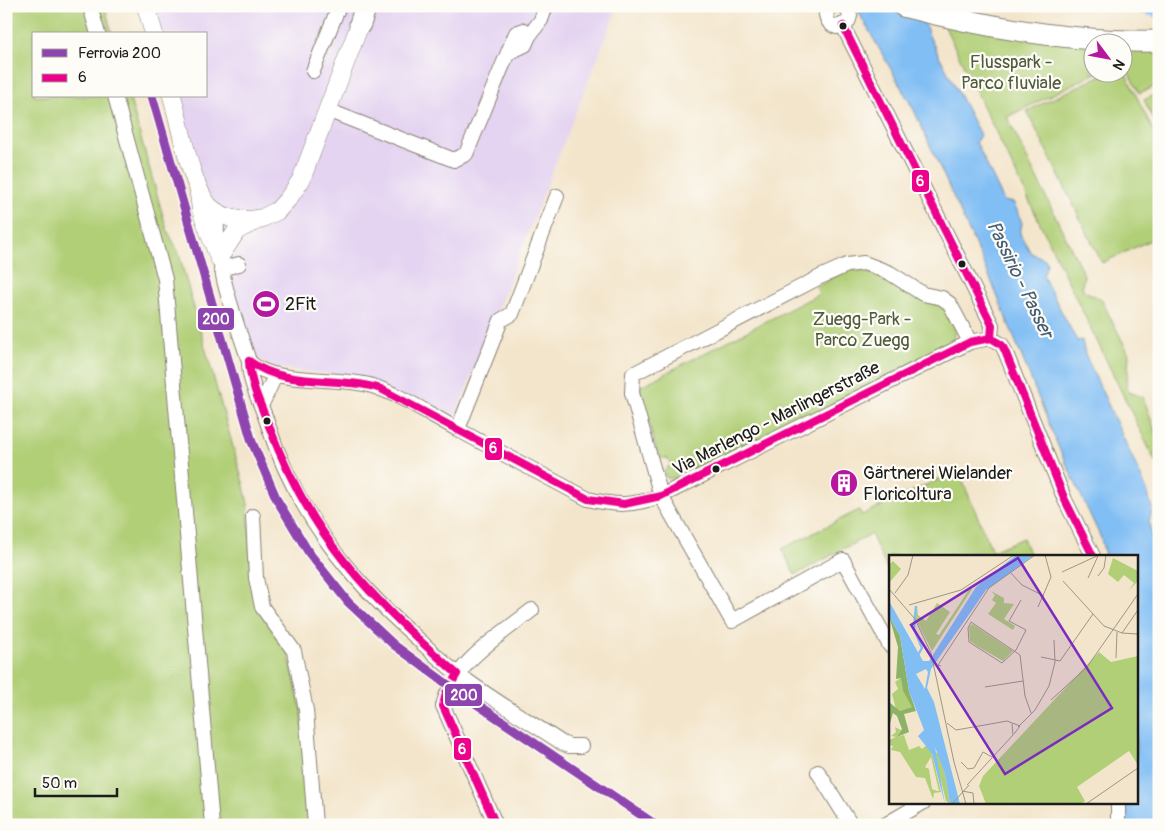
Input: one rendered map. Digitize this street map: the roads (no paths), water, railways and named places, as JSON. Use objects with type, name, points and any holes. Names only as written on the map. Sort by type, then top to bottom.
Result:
[{"type":"highway","points":[[902,6],[1052,23],[1159,29]]},
{"type":"highway","points":[[944,11],[1050,35],[1159,41]]},
{"type":"main road","points":[[146,6],[153,32]]},
{"type":"main road","points":[[220,263],[237,230],[277,210],[301,180],[363,15]]},
{"type":"main road","points":[[173,98],[197,182],[201,210],[220,263]]},
{"type":"main road","points":[[197,182],[208,204],[216,212],[242,220],[259,219]]},
{"type":"street","points":[[90,6],[97,32]]},
{"type":"street","points":[[327,110],[454,160],[466,154],[516,33],[524,30],[529,36],[541,20],[546,6]]},
{"type":"street","points":[[830,6],[826,14],[827,20],[837,27],[843,26],[850,16],[846,6]]},
{"type":"street","points":[[313,71],[337,10],[363,15]]},
{"type":"street","points":[[843,26],[992,325],[991,338],[1002,345],[1005,351],[1065,500],[1093,555]]},
{"type":"street","points":[[116,98],[164,279],[212,825]]},
{"type":"street","points":[[458,429],[502,320],[512,314],[557,196]]},
{"type":"street","points":[[216,212],[220,263],[249,361],[249,377],[262,404],[280,461],[302,504],[337,557],[396,620],[457,674],[562,743],[569,746],[581,746]]},
{"type":"street","points":[[889,644],[843,560],[732,621],[661,496],[632,393],[634,374],[820,277],[847,265],[864,262],[890,273],[923,294],[942,298],[950,304],[970,342]]},
{"type":"street","points":[[220,263],[239,264]]},
{"type":"street","name":"Via Marlengo - Marlingerstraße","points":[[275,376],[348,380],[371,386],[405,400],[588,499],[621,505],[638,504],[661,496],[970,342],[991,338]]},
{"type":"street","points":[[249,361],[260,371],[275,376],[262,404]]},
{"type":"street","points":[[253,516],[256,578],[262,607],[294,651],[306,710],[315,825]]},
{"type":"street","points":[[496,825],[443,706],[446,693],[457,674],[474,657],[532,610]]},
{"type":"street","points":[[818,772],[851,825]]},
{"type":"street","points":[[885,825],[921,804]]},
{"type":"street","points":[[1118,804],[1118,825]]},
{"type":"water","name":"Passirio - Passer","points":[[855,6],[918,6],[930,38],[980,135],[976,142],[1004,201],[1014,203],[1022,223],[1020,234],[1031,253],[1045,259],[1047,264],[1043,276],[1077,341],[1082,340],[1085,354],[1147,490],[1152,509],[1149,523],[1159,572],[1159,825],[1125,825],[1124,804],[1138,804],[1138,555],[1105,555],[1101,538],[1058,446],[988,273],[914,110]]},
{"type":"waterway","points":[[1137,6],[1159,13]]},
{"type":"rail line","name":"200","points":[[153,98],[252,442],[277,500],[309,553],[348,602],[394,645],[447,684],[656,825]]},
{"type":"place","name":"2Fit","points":[[266,304]]},
{"type":"place","name":"Gärtnerei Wielander Floricoltura","points":[[844,483]]},
{"type":"park label","name":"Flusspark - Parco fluviale","points":[[1011,72]]},
{"type":"park label","name":"Zuegg-Park - Parco Zuegg","points":[[862,329]]}]
